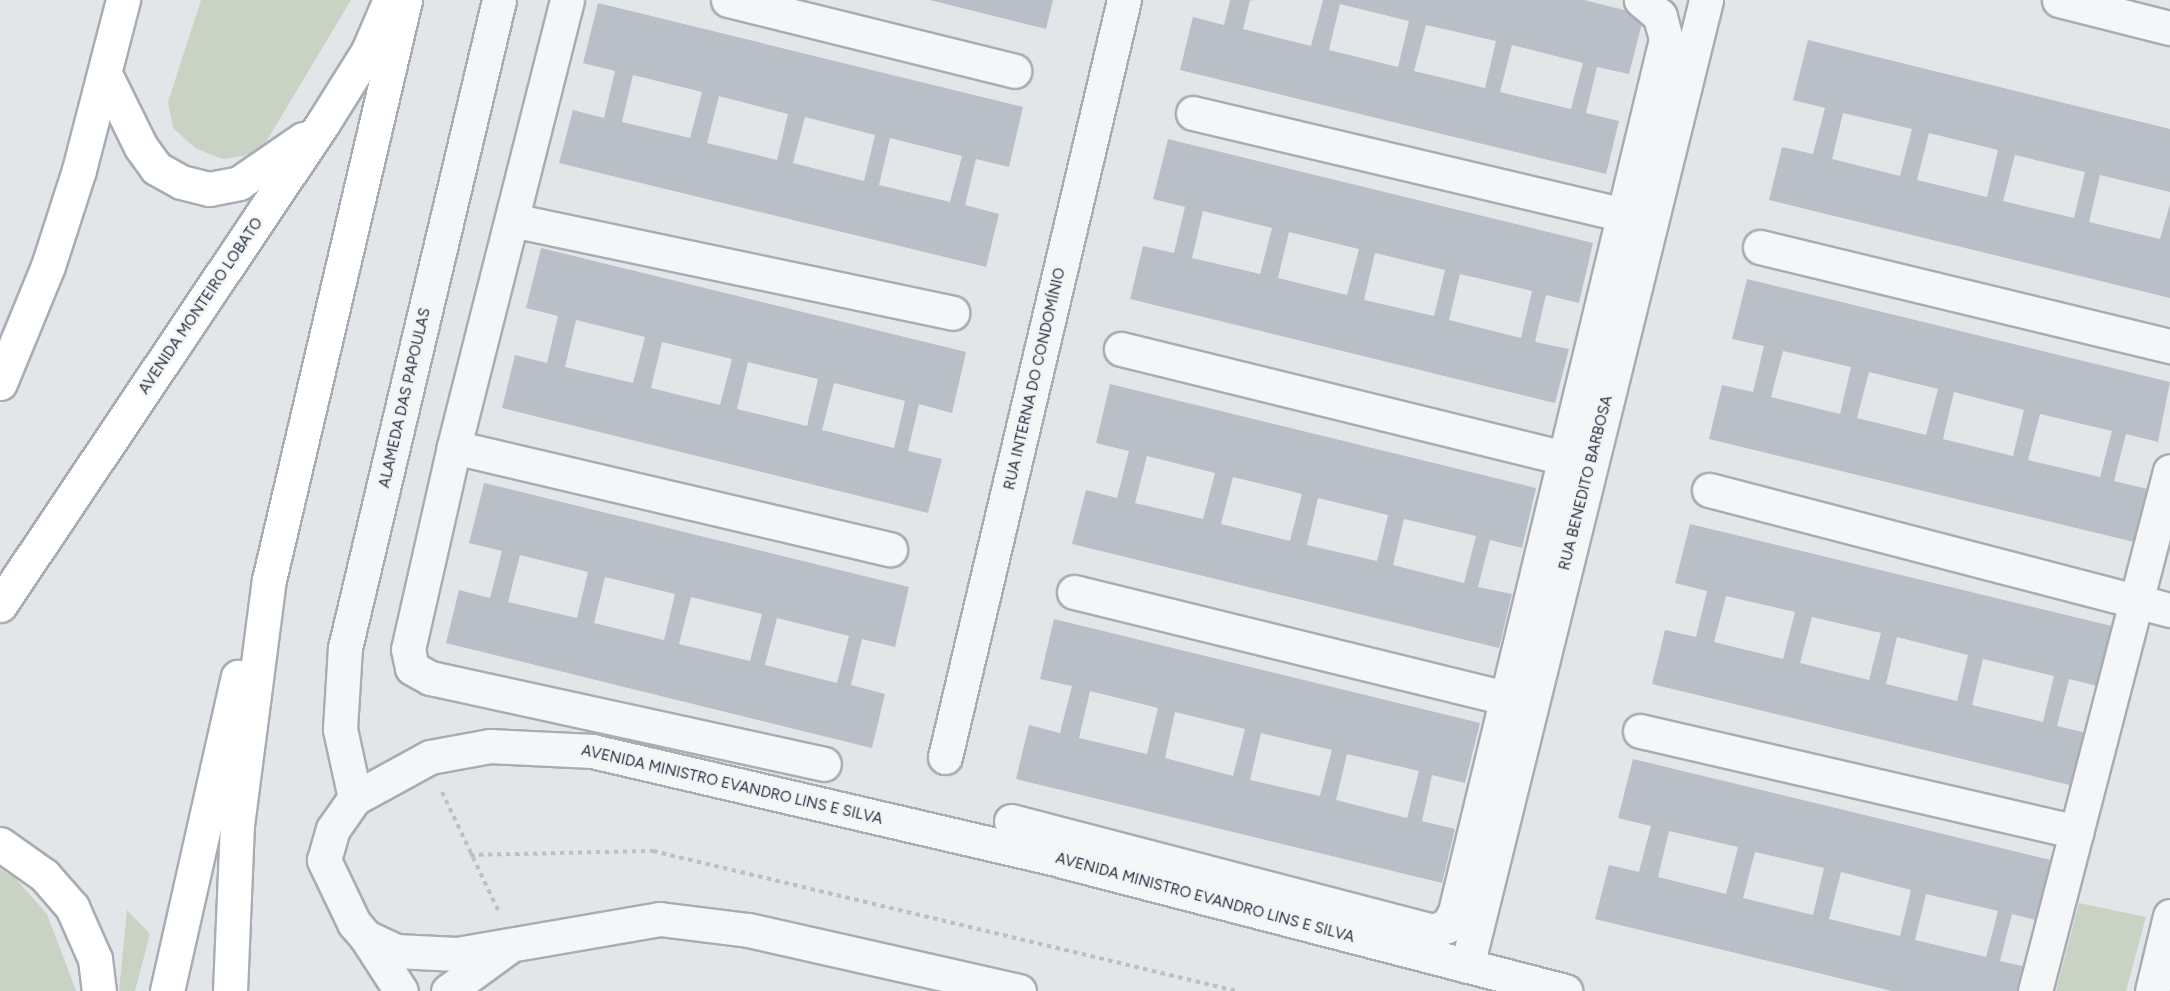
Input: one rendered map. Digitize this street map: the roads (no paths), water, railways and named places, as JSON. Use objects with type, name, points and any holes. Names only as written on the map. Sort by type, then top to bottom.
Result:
[{"type":"main road","points":[[1,380],[48,266],[106,76],[123,0]]},
{"type":"main road","name":"AVENIDA MONTEIRO LOBATO","points":[[0,605],[323,123],[368,51],[389,0]]},
{"type":"main road","points":[[230,991],[237,825],[269,580],[405,0]]},
{"type":"main road","points":[[106,76],[129,130],[156,168],[209,189],[239,183],[323,123]]},
{"type":"main road","points":[[166,991],[250,624],[269,580]]},
{"type":"main road","points":[[0,844],[44,875],[72,907],[95,959],[99,991]]},
{"type":"street","name":"ALAMEDA DAS PAPOULAS","points":[[356,798],[340,729],[345,648],[499,0]]},
{"type":"street","points":[[567,0],[454,447],[408,649],[412,668],[430,678],[824,764]]},
{"type":"street","points":[[728,0],[1014,71]]},
{"type":"street","name":"RUA INTERNA DO CONDOMÍNIO","points":[[945,758],[1124,0]]},
{"type":"street","points":[[1011,821],[1432,931],[1447,926],[1455,912],[1666,39],[1660,16],[1641,0]]},
{"type":"street","name":"RUA BENEDITO BARBOSA","points":[[1467,966],[1706,0]]},
{"type":"street","points":[[2059,0],[2158,17]]},
{"type":"street","points":[[1193,113],[1624,215]]},
{"type":"street","points":[[512,220],[952,314]]},
{"type":"street","points":[[1760,247],[2170,346]]},
{"type":"street","points":[[1121,349],[1565,458]]},
{"type":"street","points":[[454,447],[890,549]]},
{"type":"street","points":[[2035,991],[2170,471]]},
{"type":"street","points":[[1709,490],[2170,610]]},
{"type":"street","points":[[1074,592],[1506,698]]},
{"type":"street","points":[[1640,731],[2076,832]]},
{"type":"street","name":"AVENIDA MINISTRO EVANDRO LINS E SILVA","points":[[401,991],[366,938],[324,860],[333,829],[356,798],[430,757],[490,746],[592,751],[1063,861],[1565,991]]},
{"type":"street","points":[[2152,991],[2170,916]]},
{"type":"street","points":[[366,938],[396,951],[422,954],[515,943],[660,919],[748,930],[1019,991]]},
{"type":"street","points":[[447,991],[515,943]]}]
